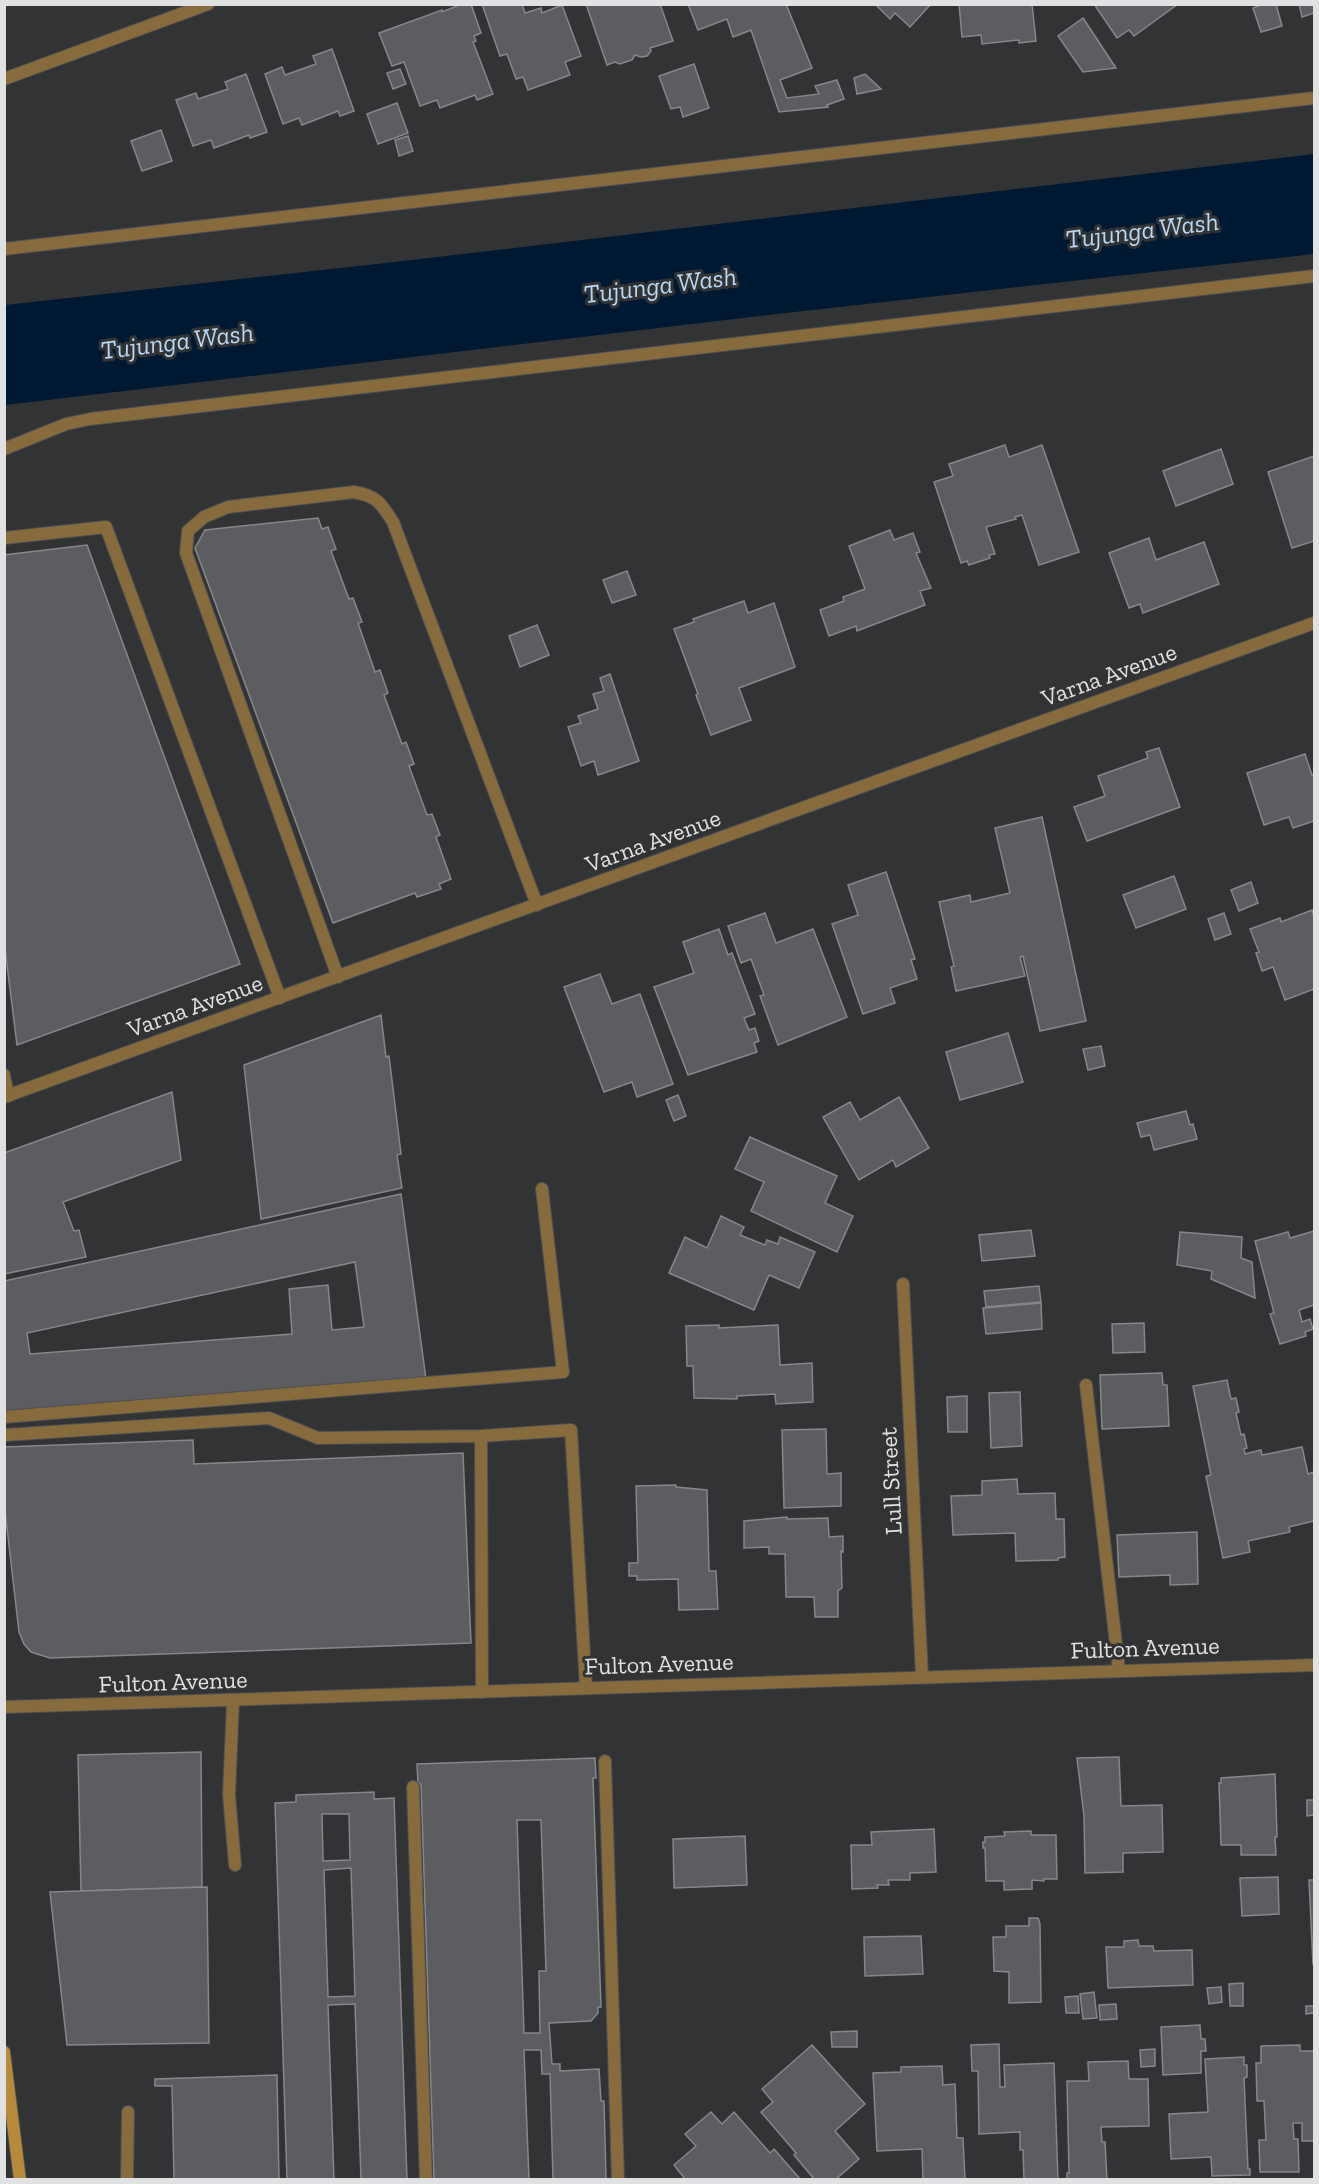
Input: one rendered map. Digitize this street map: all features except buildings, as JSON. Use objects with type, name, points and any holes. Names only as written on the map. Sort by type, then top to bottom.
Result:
[{"type":"street","points":[[4,79],[208,4]]},
{"type":"street","points":[[4,249],[1314,98]]},
{"type":"street","points":[[4,449],[66,424],[90,419],[1314,276]]},
{"type":"street","points":[[338,977],[186,553],[188,531],[204,517],[228,507],[354,492],[370,495],[383,505],[393,522],[537,905]]},
{"type":"street","points":[[4,538],[106,527],[280,998]]},
{"type":"street","name":"Varna Avenue","points":[[6,1097],[1314,623]]},
{"type":"street","points":[[4,1075],[6,1097]]},
{"type":"street","points":[[4,1417],[563,1372],[542,1189]]},
{"type":"street","name":"Lull Street","points":[[903,1284],[922,1676]]},
{"type":"street","points":[[1086,1385],[1119,1670]]},
{"type":"street","points":[[4,1435],[269,1418],[318,1438],[482,1436],[571,1430],[586,1688]]},
{"type":"street","points":[[482,1436],[482,1692]]},
{"type":"street","name":"Fulton Avenue","points":[[4,1707],[1314,1665]]},
{"type":"street","points":[[233,1701],[229,1795],[235,1865]]},
{"type":"street","points":[[605,1761],[618,2180]]},
{"type":"street","points":[[413,1787],[426,2180]]},
{"type":"street","points":[[4,2052],[20,2180]]},
{"type":"street","points":[[127,2180],[128,2112]]},
{"type":"water","name":"Tujunga Wash","points":[[1314,154],[1314,254],[768,315],[5,405],[5,305],[386,263]]}]
